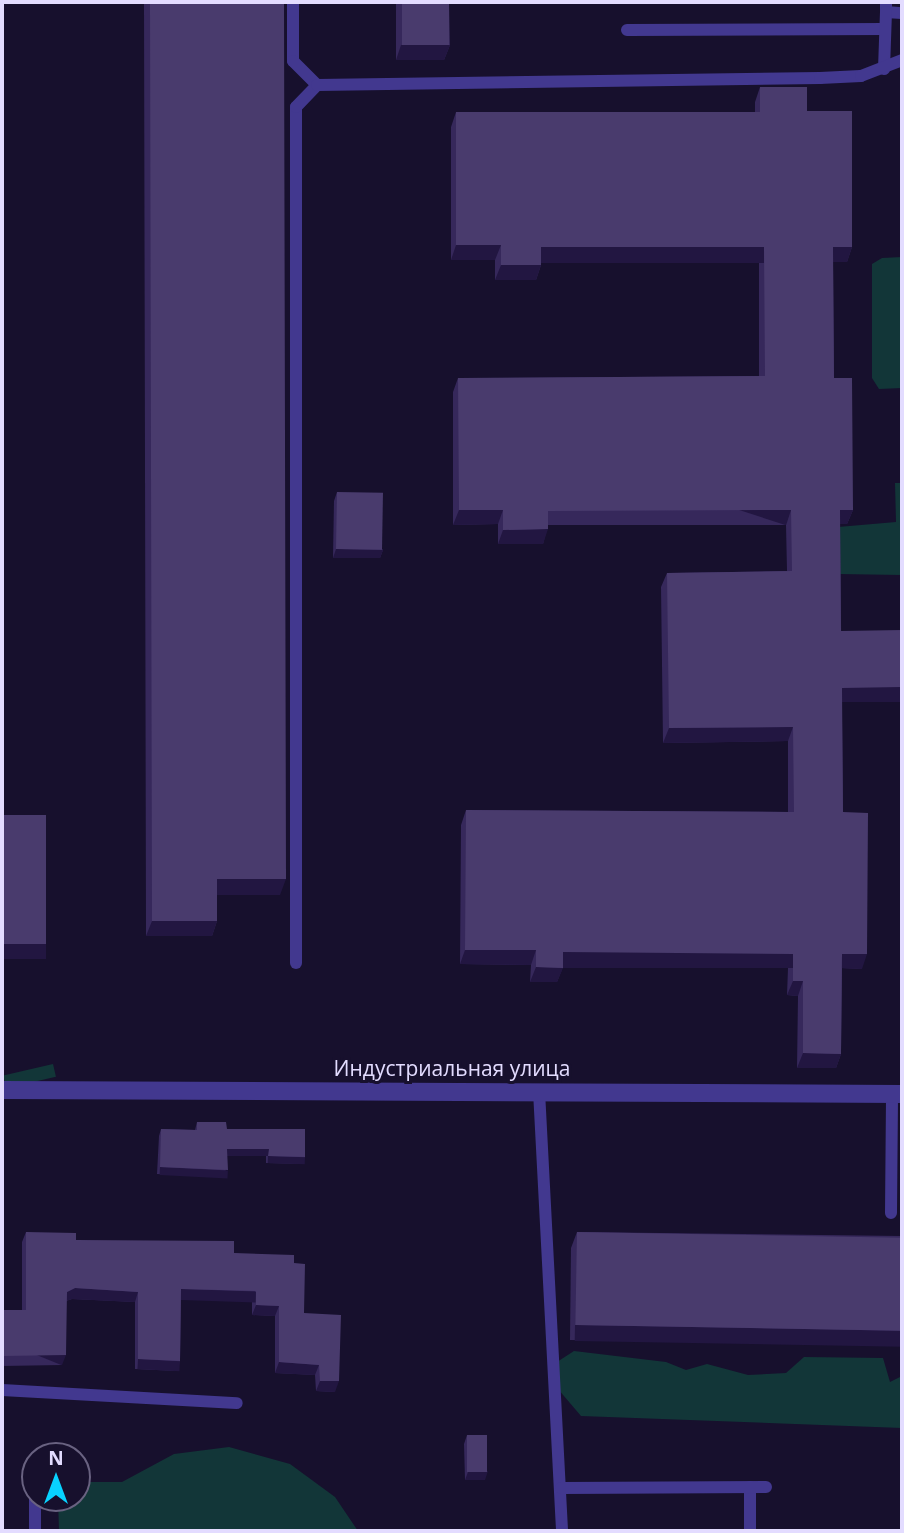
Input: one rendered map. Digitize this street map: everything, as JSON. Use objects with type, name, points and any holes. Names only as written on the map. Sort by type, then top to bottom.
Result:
[{"type":"street","name":"Индустриальная улица","points":[[2,1090],[897,1094]]},
{"type":"lane","points":[[293,2],[293,61],[317,85]]},
{"type":"lane","points":[[884,69],[886,7],[902,13]]},
{"type":"lane","points":[[627,30],[885,29]]},
{"type":"lane","points":[[296,963],[296,107],[317,85],[820,78],[861,76],[902,60]]},
{"type":"lane","points":[[539,1091],[562,1531]]},
{"type":"lane","points":[[891,1213],[897,1094]]},
{"type":"lane","points":[[2,1390],[237,1403]]},
{"type":"lane","points":[[750,1487],[750,1531]]},
{"type":"lane","points":[[561,1488],[766,1487]]},
{"type":"lane","points":[[35,1512],[35,1531]]},
{"type":"green space","points":[[902,257],[902,388],[879,389],[872,378],[872,264],[882,258]]},
{"type":"green space","points":[[895,483],[902,483],[902,575],[838,574],[838,527],[896,522]]},
{"type":"green space","points":[[53,1064],[56,1077],[6,1088],[3,1075]]},
{"type":"green space","points":[[574,1351],[666,1362],[686,1370],[707,1364],[748,1375],[786,1373],[804,1357],[883,1358],[890,1382],[902,1376],[902,1428],[581,1416],[558,1389],[557,1362]]},
{"type":"green space","points":[[229,1447],[290,1464],[335,1497],[358,1531],[59,1531],[58,1512],[91,1512],[91,1482],[122,1482],[174,1454]]},
{"type":"building","points":[[150,2],[284,2],[286,879],[217,879],[217,921],[152,921]]},
{"type":"building","points":[[402,2],[449,2],[449,45],[402,45]]},
{"type":"building","points":[[760,87],[807,87],[807,111],[852,111],[852,247],[833,247],[834,378],[852,378],[853,510],[840,510],[841,631],[902,630],[902,687],[842,688],[843,812],[868,813],[867,954],[842,954],[841,1054],[803,1053],[803,981],[793,981],[793,954],[563,952],[563,968],[536,967],[536,950],[465,950],[466,810],[794,812],[793,727],[669,728],[667,573],[792,571],[791,510],[548,511],[548,529],[503,530],[503,510],[459,510],[458,378],[765,376],[764,247],[541,247],[541,265],[501,265],[501,245],[456,245],[456,112],[760,112]]},
{"type":"building","points":[[337,492],[383,493],[382,550],[336,549]]},
{"type":"building","points":[[2,815],[46,815],[46,944],[2,944]]},
{"type":"building","points":[[197,1122],[226,1122],[227,1129],[305,1129],[305,1157],[268,1156],[269,1149],[227,1149],[228,1170],[160,1167],[161,1129],[197,1130]]},
{"type":"building","points":[[26,1232],[76,1233],[76,1240],[234,1241],[234,1253],[294,1255],[294,1263],[305,1264],[304,1313],[341,1315],[339,1381],[320,1381],[319,1365],[279,1362],[279,1306],[256,1305],[256,1291],[181,1289],[180,1361],[138,1359],[138,1292],[75,1288],[67,1292],[66,1355],[3,1356],[2,1310],[26,1310]]},
{"type":"building","points":[[577,1232],[902,1238],[900,1331],[575,1325]]},
{"type":"building","points":[[467,1435],[487,1435],[487,1472],[467,1472]]}]
